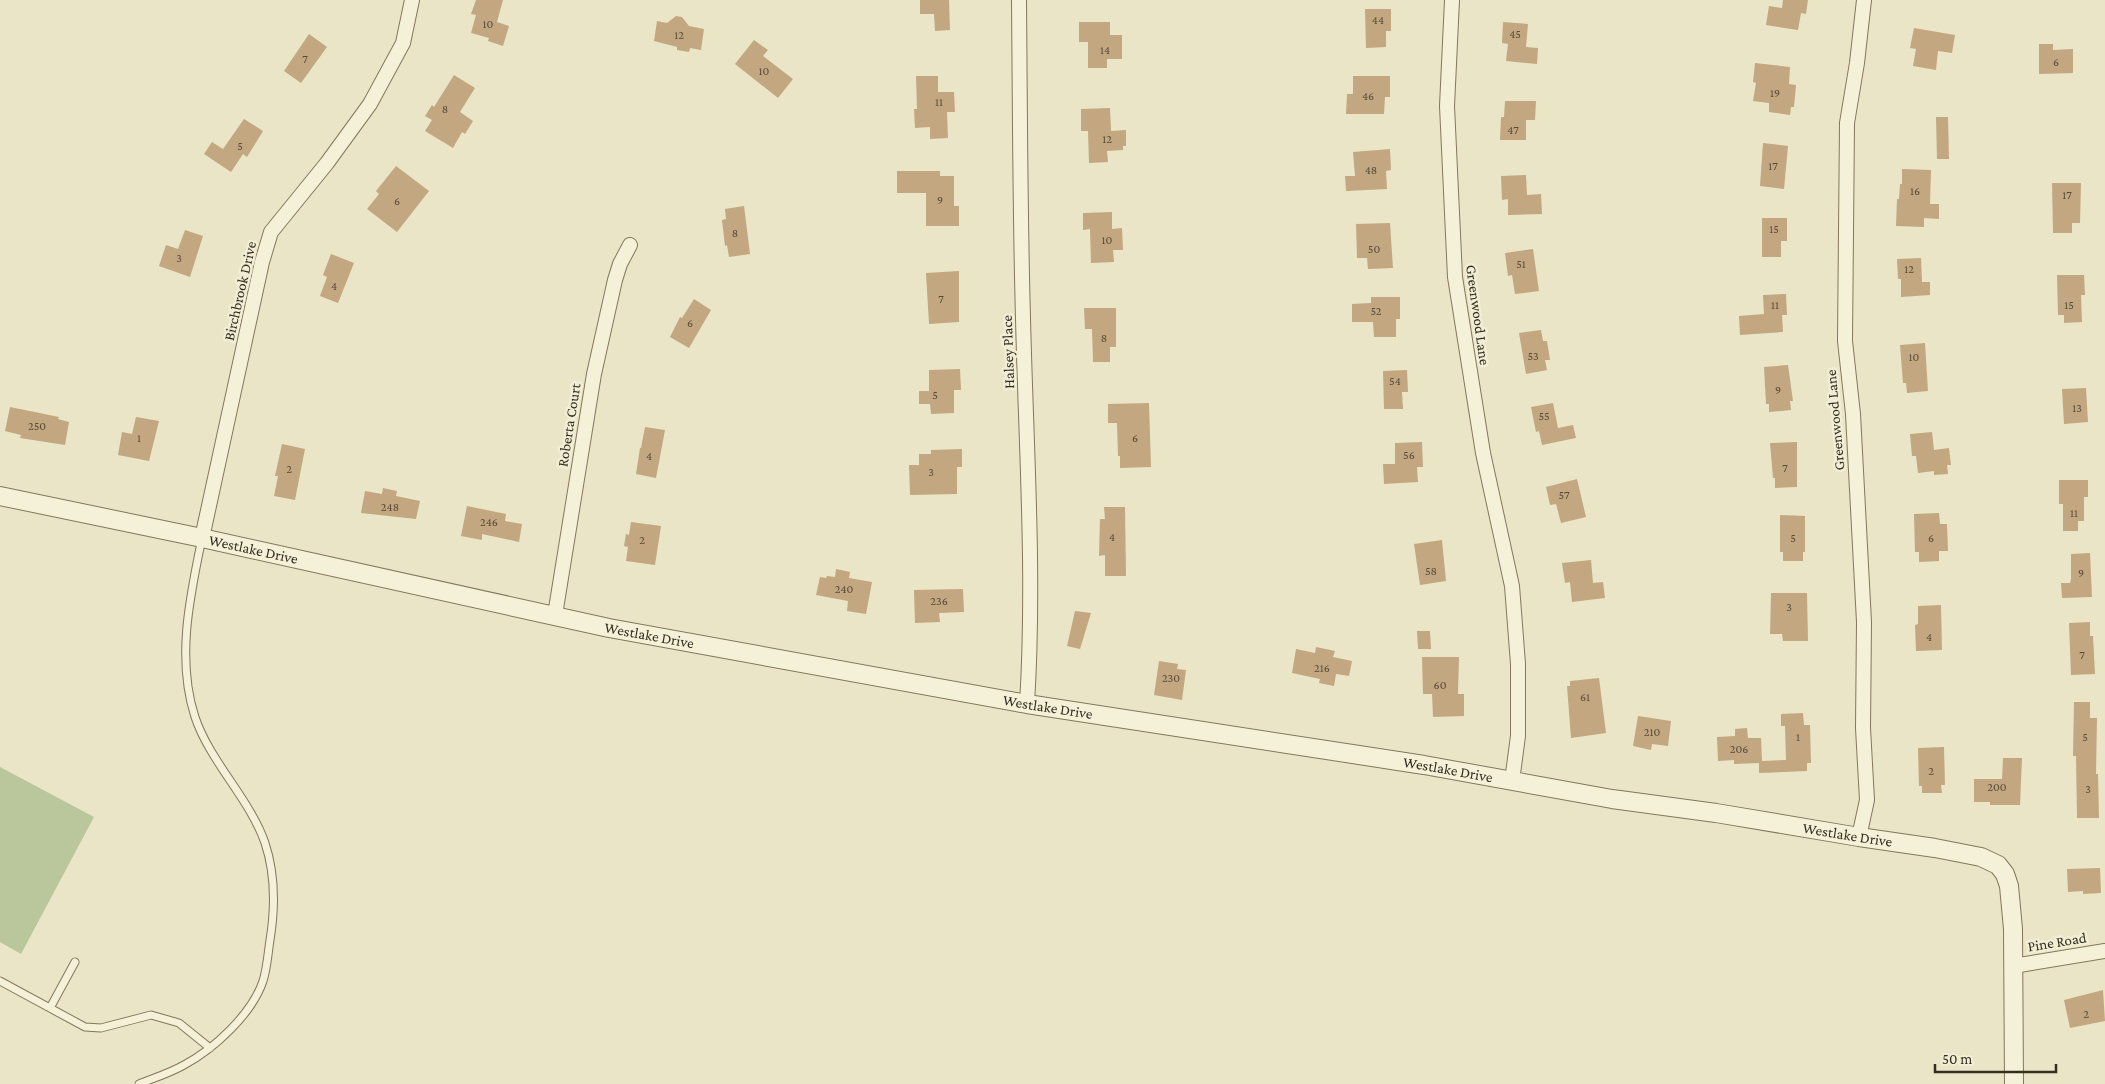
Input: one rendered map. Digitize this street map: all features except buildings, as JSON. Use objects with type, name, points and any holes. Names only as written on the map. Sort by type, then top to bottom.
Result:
[{"type":"street","name":"Birchbrook Drive","points":[[202,538],[262,262],[271,232],[327,163],[370,104],[403,42],[412,0]]},
{"type":"street","name":"Halsey Place","points":[[1019,0],[1023,317],[1031,556],[1030,658],[1027,704]]},
{"type":"street","name":"Greenwood Lane","points":[[1452,0],[1447,106],[1455,277],[1483,453],[1512,586],[1518,664],[1518,736],[1512,781]]},
{"type":"street","name":"Greenwood Lane","points":[[1859,837],[1867,800],[1862,728],[1864,622],[1853,414],[1845,341],[1847,123],[1857,63],[1864,0]]},
{"type":"street","name":"Roberta Court","points":[[555,615],[594,374],[614,280],[630,245]]},
{"type":"street","name":"Westlake Drive","points":[[0,496],[202,538],[609,628],[1027,704],[1424,765],[1981,857],[1998,866],[2005,874],[2009,886],[2013,929],[2014,1084]]},
{"type":"street","name":"Pine Road","points":[[2013,966],[2105,950]]},
{"type":"lane","points":[[139,1084],[184,1066],[210,1048],[243,1015],[254,1001],[264,980],[274,919],[272,884],[265,843],[256,824],[202,735],[190,694],[186,661],[187,626],[191,590],[202,538]]},
{"type":"lane","points":[[50,1008],[74,962]]},
{"type":"lane","points":[[0,981],[85,1027],[101,1028],[151,1015],[179,1023],[210,1048]]},
{"type":"green space","points":[[0,767],[94,817],[21,954],[0,942]]}]
